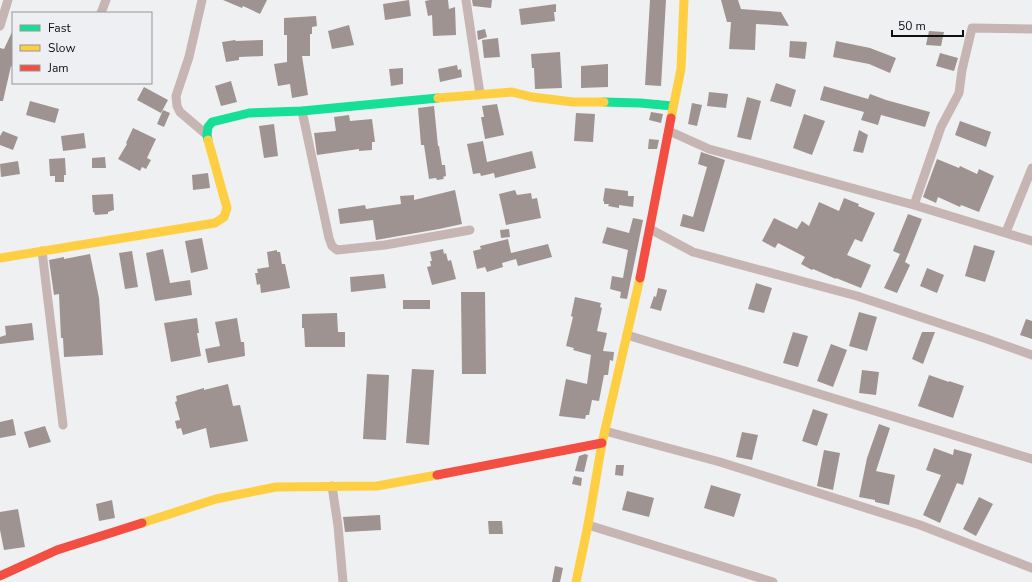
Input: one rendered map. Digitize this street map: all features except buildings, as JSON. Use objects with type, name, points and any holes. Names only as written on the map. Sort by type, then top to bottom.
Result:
[{"type":"street","points":[[0,26],[8,0]]},
{"type":"street","points":[[102,12],[106,0]]},
{"type":"street","points":[[202,0],[188,57],[176,96],[177,106],[180,112],[207,135]]},
{"type":"street","points":[[466,0],[480,94]]},
{"type":"street","points":[[576,582],[588,525],[602,443],[650,229],[669,131],[680,69],[684,0]]},
{"type":"street","points":[[914,205],[941,127],[959,93],[962,70],[972,28],[1032,29]]},
{"type":"street","points":[[0,258],[215,223],[224,217],[227,208],[207,135],[208,127],[212,122],[217,120],[249,113],[302,111],[512,92],[532,97],[573,102],[640,103],[673,106]]},
{"type":"street","points":[[302,111],[329,238],[332,246],[337,250],[385,245],[470,230]]},
{"type":"street","points":[[669,131],[709,149],[914,205],[1032,241]]},
{"type":"street","points":[[1006,232],[1032,168]]},
{"type":"street","points":[[650,229],[693,252],[857,296],[1032,355]]},
{"type":"street","points":[[42,251],[63,425]]},
{"type":"street","points":[[627,335],[1032,459]]},
{"type":"street","points":[[605,431],[720,462],[920,525],[1032,568]]},
{"type":"street","points":[[0,576],[57,550],[216,499],[276,487],[377,486],[602,443]]},
{"type":"street","points":[[332,486],[338,526],[343,582]]},
{"type":"street","points":[[588,525],[773,582]]},
{"type":"traffic: fast","points":[[208,140],[208,127],[212,122],[249,113],[302,111],[438,98]]},
{"type":"traffic: fast","points":[[604,102],[673,106]]},
{"type":"traffic: slow","points":[[671,118],[681,69],[684,0]]},
{"type":"traffic: slow","points":[[438,98],[512,92],[532,97],[573,102],[604,102]]},
{"type":"traffic: slow","points":[[0,258],[215,223],[224,217],[227,208],[208,140]]},
{"type":"traffic: slow","points":[[576,582],[588,525],[602,443],[640,278]]},
{"type":"traffic: slow","points":[[142,523],[216,499],[276,487],[377,486],[437,475]]},
{"type":"traffic: jam","points":[[640,278],[671,118]]},
{"type":"traffic: jam","points":[[437,475],[602,443]]},
{"type":"traffic: jam","points":[[0,576],[57,550],[142,523]]}]
